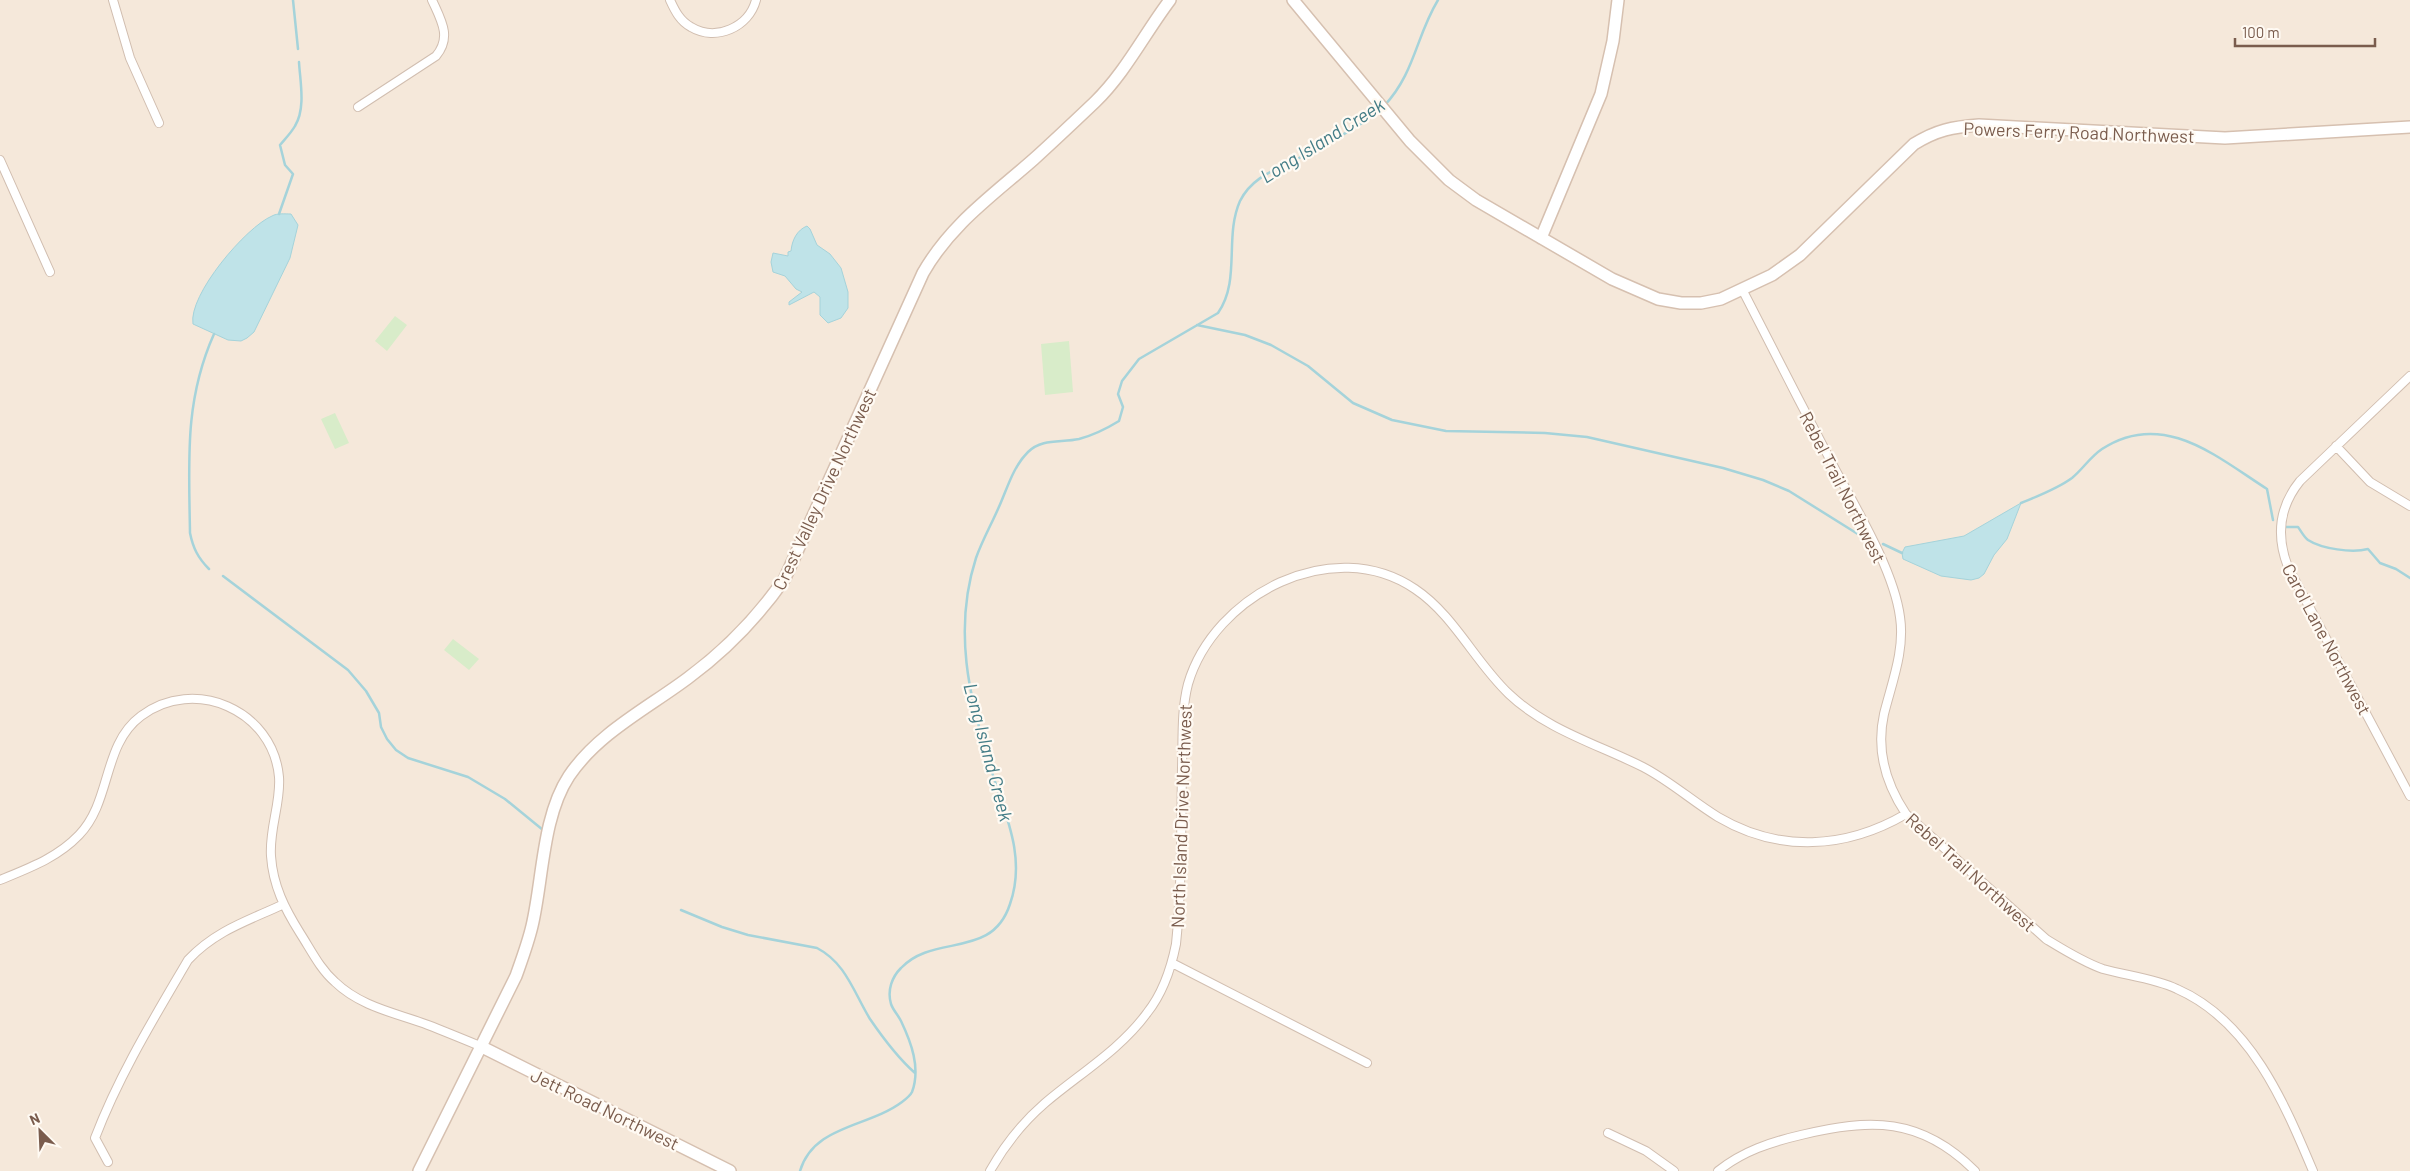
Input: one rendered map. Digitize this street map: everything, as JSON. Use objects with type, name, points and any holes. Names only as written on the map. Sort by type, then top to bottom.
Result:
[{"type":"street","points":[[113,0],[130,58],[159,123]]},
{"type":"street","points":[[358,107],[436,56],[443,48],[446,38],[444,26],[432,0]]},
{"type":"street","points":[[670,0],[675,11],[687,24],[702,32],[713,33],[727,31],[740,25],[750,15],[756,0]]},
{"type":"street","name":"Crest Valley Drive Northwest","points":[[419,1171],[516,976],[533,924],[540,871],[548,834],[559,798],[570,776],[585,756],[606,736],[711,660],[744,630],[768,603],[785,578],[923,273],[935,252],[973,210],[1034,159],[1097,100],[1113,81],[1170,0]]},
{"type":"street","name":"Powers Ferry Road Northwest","points":[[1293,0],[1390,118],[1429,162],[1449,180],[1476,200],[1612,279],[1658,299],[1681,303],[1701,303],[1721,299],[1743,291],[1772,275],[1800,255],[1914,144],[1931,134],[1949,128],[1979,125],[2225,138],[2410,127]]},
{"type":"street","points":[[1541,238],[1601,94],[1612,48],[1618,0]]},
{"type":"street","points":[[0,160],[50,272]]},
{"type":"street","name":"Rebel Trail Northwest","points":[[1743,291],[1866,527],[1897,600],[1902,636],[1893,684],[1884,714],[1881,741],[1887,778],[1894,797],[1906,814],[1984,881],[2030,926],[2069,954],[2102,969],[2177,989],[2227,1021],[2251,1049],[2259,1062],[2313,1171]]},
{"type":"street","name":"Carol Lane Northwest","points":[[2410,376],[2300,481],[2287,501],[2280,525],[2283,555],[2410,796]]},
{"type":"street","points":[[2336,446],[2370,482],[2410,506]]},
{"type":"street","name":"North Island Drive Northwest","points":[[990,1171],[1007,1145],[1044,1104],[1136,1028],[1157,998],[1172,963],[1178,924],[1184,707],[1193,668],[1211,635],[1237,608],[1276,584],[1318,570],[1343,568],[1368,570],[1393,577],[1414,588],[1444,615],[1494,679],[1529,710],[1562,731],[1648,770],[1718,817],[1744,830],[1786,842],[1828,843],[1870,832],[1906,814]]},
{"type":"street","points":[[0,880],[48,859],[64,849],[81,833],[94,814],[102,796],[114,752],[120,740],[139,717],[153,708],[170,702],[203,699],[227,706],[248,718],[258,727],[272,748],[278,766],[279,784],[272,830],[271,856],[275,881],[282,905],[323,969],[347,993],[370,1006],[429,1025],[480,1046]]},
{"type":"street","points":[[108,1162],[95,1138],[128,1064],[188,960],[202,945],[218,934],[282,905]]},
{"type":"street","points":[[1172,963],[1367,1063]]},
{"type":"street","name":"Jett Road Northwest","points":[[480,1046],[730,1171]]},
{"type":"street","points":[[1718,1171],[1735,1159],[1773,1142],[1840,1125],[1866,1123],[1894,1125],[1916,1132],[1953,1152],[1975,1171]]},
{"type":"street","points":[[1608,1132],[1646,1151],[1674,1171]]},
{"type":"shaded area","points":[[0,0],[2410,0],[2410,1171],[0,1171]]},
{"type":"green space","points":[[395,316],[407,325],[387,351],[375,341]]},
{"type":"green space","points":[[1069,341],[1073,392],[1045,395],[1041,344]]},
{"type":"green space","points":[[335,413],[349,443],[335,449],[321,419]]},
{"type":"green space","points":[[453,639],[479,659],[469,670],[444,650]]},
{"type":"water","points":[[291,214],[298,225],[290,258],[254,332],[241,341],[228,340],[193,324],[194,311],[200,296],[209,280],[234,247],[248,233],[272,216]]},
{"type":"water","points":[[807,226],[817,245],[830,254],[841,268],[848,292],[848,308],[841,318],[828,323],[820,315],[820,297],[814,292],[789,305],[789,302],[802,292],[796,289],[785,276],[773,272],[771,262],[773,253],[788,256],[796,236],[800,230]]},
{"type":"water","points":[[2021,503],[2007,539],[1994,555],[1984,574],[1979,578],[1971,580],[1941,576],[1903,559],[1902,553],[1905,547],[1964,536]]},
{"type":"waterway","points":[[293,0],[298,49]]},
{"type":"waterway","name":"Long Island Creek","points":[[1384,106],[1402,81],[1438,0]]},
{"type":"waterway","points":[[279,214],[293,174],[285,165],[280,145],[295,126],[300,111],[302,94],[299,62]]},
{"type":"waterway","name":"Long Island Creek","points":[[800,1171],[807,1156],[817,1144],[843,1129],[888,1111],[905,1100],[912,1092],[915,1083],[914,1055],[905,1029],[890,999],[891,984],[901,968],[914,957],[929,951],[976,940],[990,933],[1002,921],[1010,904],[1015,886],[1015,851],[1007,817],[982,740],[970,689],[965,637],[969,584],[976,558],[1014,472],[1022,458],[1039,445],[1084,437],[1100,432],[1119,421],[1123,407],[1118,394],[1122,381],[1139,359],[1218,313],[1229,287],[1235,215],[1245,193],[1265,175],[1340,136],[1380,110]]},
{"type":"waterway","points":[[1197,325],[1245,335],[1271,345],[1308,366],[1353,403],[1392,420],[1446,431],[1545,433],[1587,437],[1723,468],[1763,480],[1789,491],[1861,536]]},
{"type":"waterway","points":[[209,569],[197,552],[190,533],[189,456],[190,432],[197,383],[214,334]]},
{"type":"waterway","points":[[2021,503],[2066,482],[2102,449],[2125,438],[2146,434],[2168,436],[2189,442],[2229,464],[2267,489],[2273,520]]},
{"type":"waterway","points":[[2286,527],[2298,527],[2308,540],[2321,546],[2346,550],[2368,549],[2380,563],[2396,569],[2410,578]]},
{"type":"waterway","points":[[1883,544],[1902,553]]},
{"type":"waterway","points":[[223,576],[348,670],[366,691],[379,713],[381,727],[387,739],[396,750],[408,758],[468,777],[505,799],[543,830]]},
{"type":"waterway","points":[[681,910],[722,927],[748,935],[817,948],[827,954],[842,970],[880,1033],[915,1073]]}]
